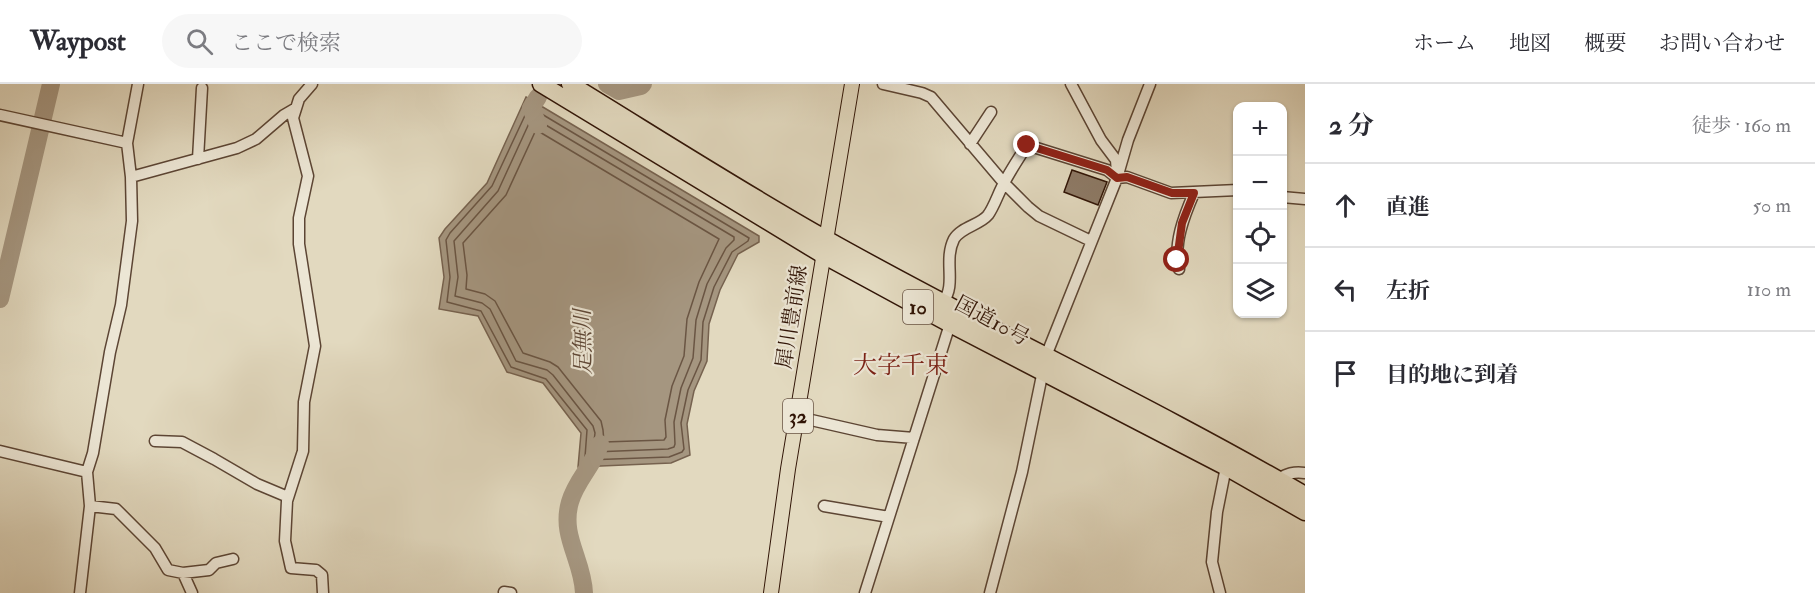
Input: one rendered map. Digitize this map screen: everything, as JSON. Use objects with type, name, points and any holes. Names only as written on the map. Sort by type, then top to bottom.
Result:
[{"type":"highway","name":"国道10号","points":[[541,84],[824,247],[950,324],[1045,365],[1278,479],[1305,495]]},
{"type":"highway","name":"国道10号","points":[[570,84],[680,152],[824,247],[943,302],[1045,365],[1305,513]]},
{"type":"main road","name":"犀川豊前線","points":[[771,593],[824,247],[852,84]]},
{"type":"street","points":[[80,593],[90,506],[87,472],[93,453],[110,352],[121,305],[132,221],[131,177],[127,143],[138,84]]},
{"type":"street","points":[[312,84],[299,99],[293,118],[308,176],[299,218],[298,244],[315,346],[304,402],[303,451],[288,497],[285,541],[291,568],[316,570],[322,575],[323,593]]},
{"type":"street","points":[[883,84],[931,97],[1004,183],[1039,216],[1091,241]]},
{"type":"street","points":[[1071,84],[1101,140],[1116,160],[1117,178]]},
{"type":"street","points":[[990,593],[1022,472],[1045,365],[1117,178],[1128,140],[1149,84]]},
{"type":"street","points":[[198,159],[202,88]]},
{"type":"street","points":[[131,177],[237,148],[256,139],[284,115],[296,108]]},
{"type":"street","points":[[970,144],[992,112]]},
{"type":"street","points":[[0,115],[127,143]]},
{"type":"street","points":[[866,593],[950,324],[943,302],[950,286],[948,258],[951,246],[956,235],[988,216],[1004,183],[1027,145],[1107,170],[1117,178],[1127,177],[1172,193],[1233,190]]},
{"type":"street","points":[[1179,269],[1177,260],[1182,223],[1194,193]]},
{"type":"street","points":[[1287,197],[1305,199]]},
{"type":"street","points":[[798,417],[877,435],[914,438]]},
{"type":"street","points":[[156,441],[182,442],[257,484],[288,497]]},
{"type":"street","points":[[0,451],[87,472]]},
{"type":"street","points":[[1220,593],[1212,562],[1217,512],[1226,467]]},
{"type":"street","points":[[1278,479],[1288,474],[1305,473]]},
{"type":"street","points":[[90,506],[116,509],[155,548],[168,570],[183,573],[209,570],[216,563],[233,559]]},
{"type":"street","points":[[824,506],[889,517]]},
{"type":"street","points":[[183,573],[192,593]]},
{"type":"water","points":[[526,97],[759,236],[759,242],[738,254],[720,290],[709,324],[707,361],[694,391],[687,424],[690,455],[671,463],[578,467],[581,433],[543,383],[507,372],[478,316],[439,309],[444,277],[439,238],[487,183]]},
{"type":"building","points":[[1072,170],[1107,182],[1098,205],[1064,192]]},
{"type":"waterway","points":[[0,299],[51,84]]},
{"type":"waterway","name":"足無川","points":[[607,84],[619,91],[643,84]]},
{"type":"waterway","name":"足無川","points":[[538,97],[531,108],[538,125]]},
{"type":"waterway","name":"足無川","points":[[584,593],[583,581],[570,537],[568,514],[573,494],[594,459],[600,444]]},
{"type":"district","name":"大字千束","points":[[901,365]]},
{"type":"route","points":[[1027,145],[1107,170],[1117,178],[1127,177],[1172,193],[1194,193],[1182,223],[1177,260]]}]
